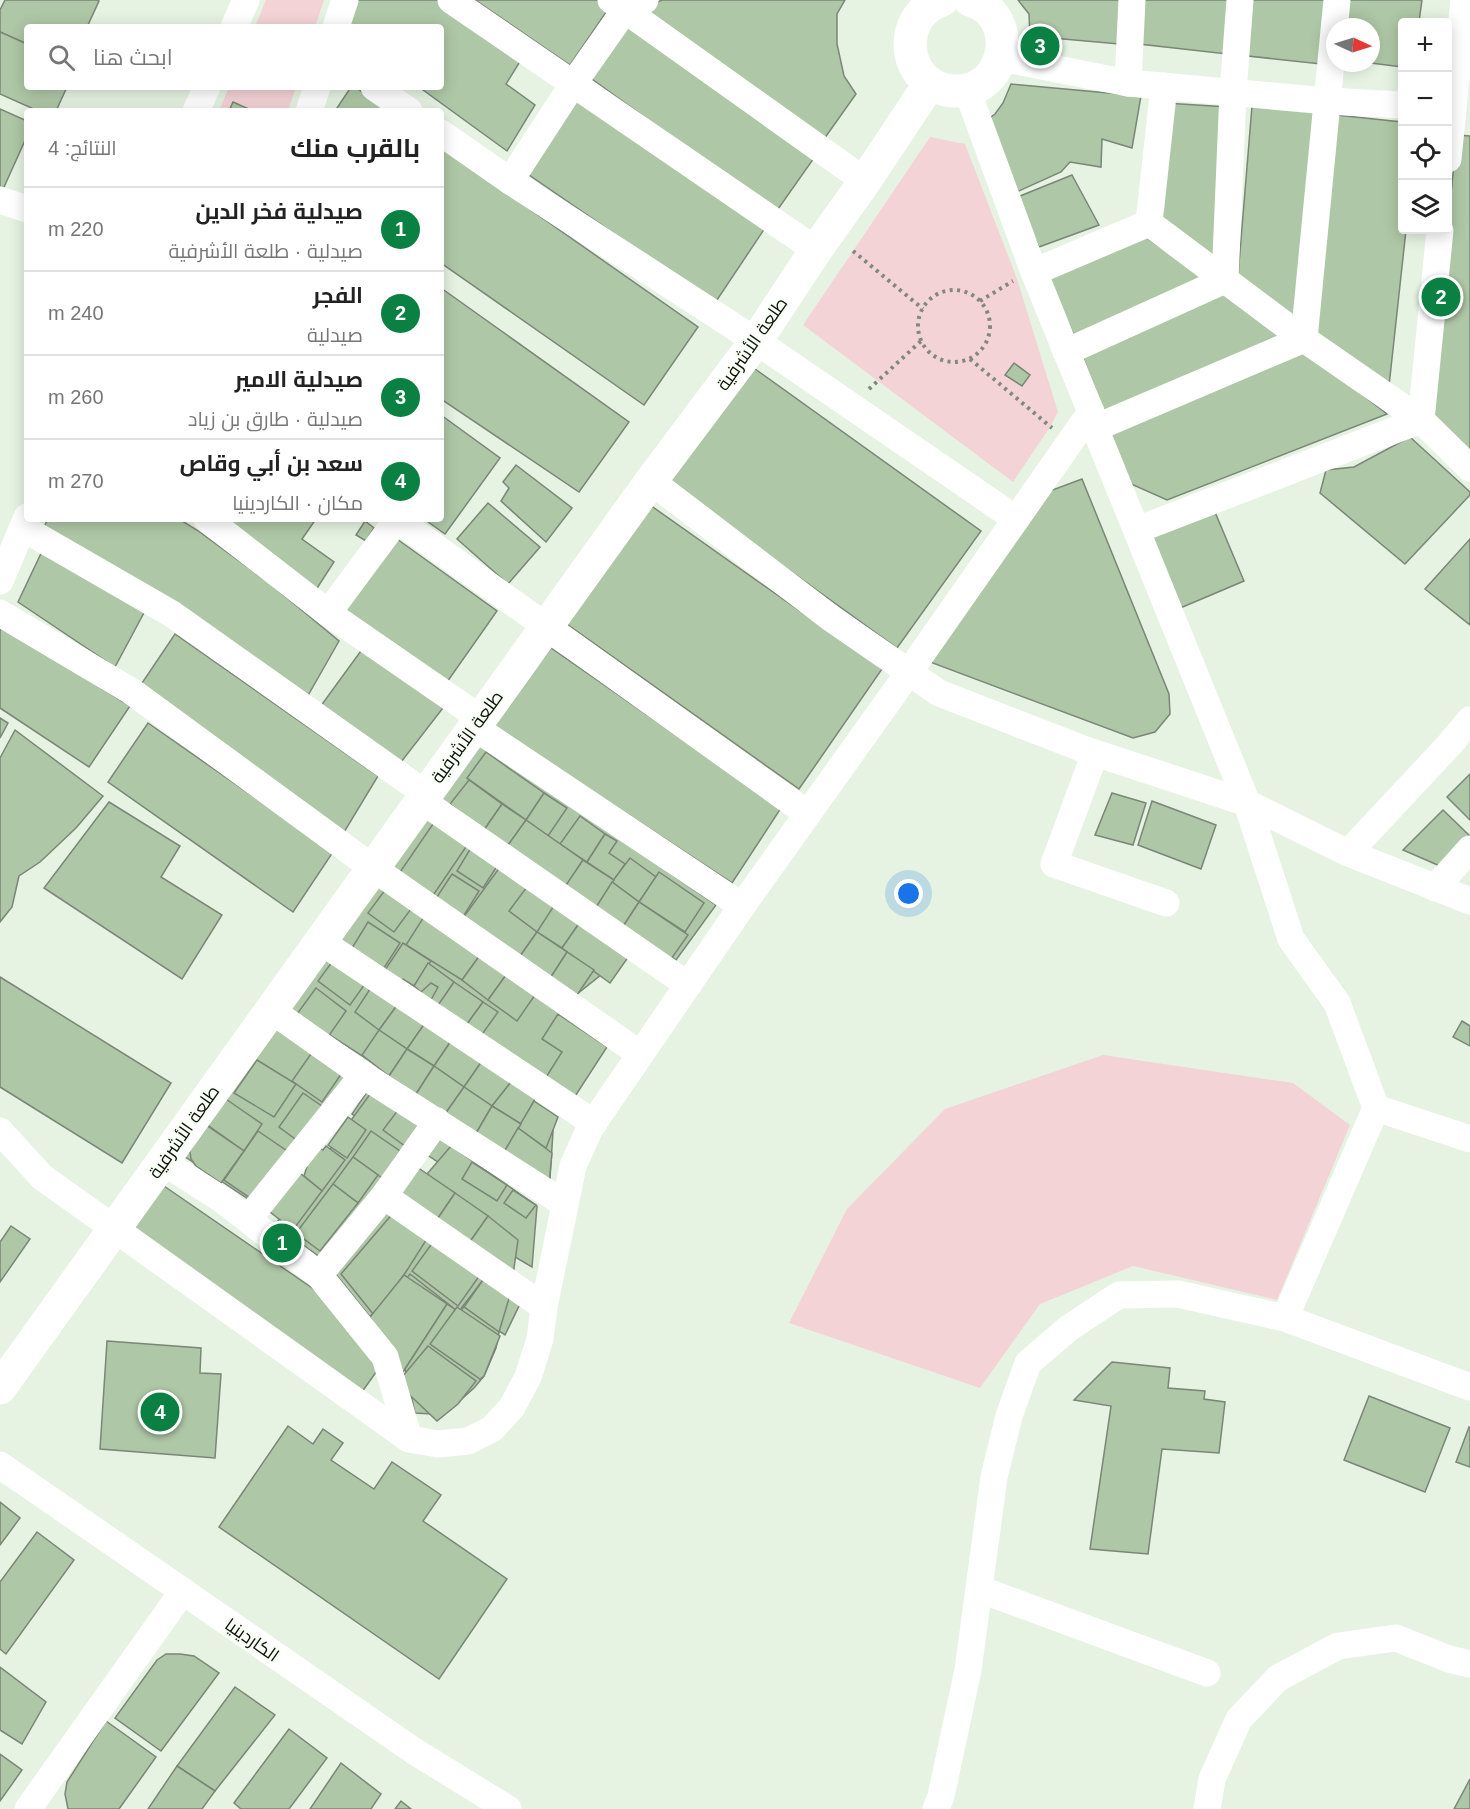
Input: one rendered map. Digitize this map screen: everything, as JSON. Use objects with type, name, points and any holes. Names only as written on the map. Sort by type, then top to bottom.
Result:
[{"type":"main road","points":[[932,2],[918,18],[911,31],[909,45],[912,60],[919,73],[930,83],[942,89],[954,91],[979,86],[989,78],[1001,58],[1003,44],[1001,30],[995,18],[982,3]]},
{"type":"main road","name":"طلعة الأشرفية","points":[[0,1388],[651,481],[756,341],[930,83]]},
{"type":"street","points":[[235,24],[246,0]]},
{"type":"street","points":[[337,24],[345,0]]},
{"type":"street","points":[[451,0],[816,250]]},
{"type":"street","points":[[1128,83],[1132,0]]},
{"type":"street","points":[[1226,280],[1233,92],[1240,0]]},
{"type":"street","points":[[1304,339],[1337,0]]},
{"type":"street","points":[[1452,136],[1457,108],[1464,0]]},
{"type":"street","points":[[510,181],[627,3],[866,181]]},
{"type":"street","points":[[1001,58],[1128,83],[1327,101],[1398,105]]},
{"type":"street","points":[[1149,223],[1164,86]]},
{"type":"street","points":[[197,108],[206,90]]},
{"type":"street","points":[[310,108],[316,90]]},
{"type":"street","points":[[378,90],[405,108]]},
{"type":"street","points":[[968,90],[1025,275],[1066,352],[1247,803],[1291,939],[1337,1003],[1377,1108],[1285,1318]]},
{"type":"street","points":[[444,135],[510,181],[756,341],[1016,519]]},
{"type":"street","points":[[0,200],[24,208]]},
{"type":"street","points":[[1025,275],[1149,223]]},
{"type":"street","points":[[1149,223],[1304,339],[1421,420],[1470,468]]},
{"type":"street","points":[[1421,420],[1440,234]]},
{"type":"street","points":[[1066,352],[1226,280]]},
{"type":"street","points":[[0,1131],[42,1177],[409,1439],[438,1444],[468,1441],[492,1429],[512,1407],[528,1377],[540,1339],[544,1307],[573,1166],[594,1123],[742,906],[1071,440],[1093,420],[1304,339]]},
{"type":"street","points":[[1137,530],[1421,420]]},
{"type":"street","points":[[651,481],[832,619],[939,693],[1095,753],[1247,803],[1348,853],[1470,901]]},
{"type":"street","points":[[211,522],[328,613],[477,722],[742,906]]},
{"type":"street","points":[[328,613],[394,522]]},
{"type":"street","points":[[400,522],[808,814]]},
{"type":"street","points":[[0,581],[25,523],[172,614],[688,985]]},
{"type":"street","points":[[0,613],[131,691],[373,868],[640,1054]]},
{"type":"street","points":[[1348,853],[1470,720]]},
{"type":"street","points":[[1095,753],[1054,864],[1166,903]]},
{"type":"street","points":[[1435,888],[1470,849]]},
{"type":"street","points":[[320,941],[594,1123]]},
{"type":"street","points":[[271,1010],[363,1075],[565,1204]]},
{"type":"street","points":[[248,1219],[363,1075]]},
{"type":"street","points":[[1377,1108],[1470,1139]]},
{"type":"street","points":[[319,1275],[384,1196],[437,1121]]},
{"type":"street","points":[[162,1161],[248,1219],[319,1275],[385,1357],[409,1439]]},
{"type":"street","points":[[384,1196],[544,1307]]},
{"type":"street","points":[[936,1809],[941,1796],[968,1670],[994,1477],[1009,1416],[1028,1363],[1069,1328],[1119,1295],[1178,1294],[1285,1318],[1470,1387]]},
{"type":"street","name":"الكاردينيا","points":[[0,1465],[414,1751],[508,1809]]},
{"type":"street","points":[[979,1589],[1207,1673]]},
{"type":"street","points":[[35,1806],[183,1591]]},
{"type":"street","points":[[1207,1809],[1212,1779],[1239,1719],[1278,1678],[1338,1646],[1396,1638],[1470,1665]]},
{"type":"path","points":[[853,251],[923,309]]},
{"type":"path","points":[[980,301],[1025,275]]},
{"type":"path","points":[[960,291],[971,294],[980,301],[990,321],[990,332],[979,352],[970,359],[947,362],[927,351],[921,341],[919,319],[930,300],[938,294],[960,291]]},
{"type":"path","points":[[851,406],[921,341]]},
{"type":"path","points":[[970,359],[1050,427],[1071,440]]},
{"type":"shaded area","points":[[266,0],[324,0],[316,24],[256,24]]},
{"type":"shaded area","points":[[228,90],[295,90],[289,108],[220,108]]},
{"type":"shaded area","points":[[930,137],[965,144],[1017,279],[1058,412],[1013,482],[803,325]]},
{"type":"shaded area","points":[[1103,1055],[1293,1083],[1350,1125],[1277,1300],[1133,1266],[1040,1304],[980,1388],[789,1323],[847,1209],[945,1109]]},
{"type":"building","points":[[5,0],[99,1],[88,24],[24,24],[24,43],[0,32],[0,10]]},
{"type":"building","points":[[355,0],[446,0],[521,60],[506,84],[535,105],[507,151],[423,90],[444,90],[444,24],[348,24]]},
{"type":"building","points":[[475,0],[598,0],[609,8],[570,65]]},
{"type":"building","points":[[662,0],[845,0],[837,14],[837,44],[844,76],[856,94],[822,142],[641,9]]},
{"type":"building","points":[[1018,0],[1123,0],[1119,44],[1030,36],[1029,14]]},
{"type":"building","points":[[1142,0],[1231,0],[1227,54],[1139,44]]},
{"type":"building","points":[[1244,0],[1327,0],[1321,64],[1239,55]]},
{"type":"building","points":[[1346,0],[1422,0],[1420,18],[1398,18],[1398,66],[1380,64],[1380,18],[1345,18]]},
{"type":"building","points":[[623,22],[814,158],[776,212],[585,74]]},
{"type":"building","points":[[0,32],[24,43],[24,90],[66,90],[57,108],[31,108],[0,94]]},
{"type":"building","points":[[1011,84],[1141,96],[1132,148],[1102,139],[1101,167],[1070,162],[1061,172],[1010,195],[984,122],[995,114],[1003,103]]},
{"type":"building","points":[[349,90],[359,90],[385,108],[337,108]]},
{"type":"building","points":[[570,93],[765,228],[715,303],[519,168]]},
{"type":"building","points":[[233,102],[247,108],[230,108]]},
{"type":"building","points":[[1165,103],[1228,107],[1219,261],[1158,216]]},
{"type":"building","points":[[1252,106],[1319,113],[1296,322],[1238,276]]},
{"type":"building","points":[[0,109],[24,120],[24,143],[0,196]]},
{"type":"building","points":[[1336,115],[1398,122],[1398,234],[1406,234],[1389,386],[1311,335]]},
{"type":"building","points":[[1457,135],[1470,136],[1470,454],[1428,415],[1447,234],[1452,234],[1452,183]]},
{"type":"building","points":[[444,149],[698,327],[644,405],[444,265]]},
{"type":"building","points":[[1072,175],[1099,225],[1039,247],[1015,198]]},
{"type":"building","points":[[1138,232],[1211,282],[1077,342],[1047,275]]},
{"type":"building","points":[[1218,289],[1291,341],[1105,414],[1080,350]]},
{"type":"building","points":[[444,290],[629,422],[579,492],[444,401]]},
{"type":"building","points":[[1302,348],[1387,414],[1167,500],[1131,484],[1107,428]]},
{"type":"building","points":[[1014,363],[1030,375],[1022,386],[1005,375]]},
{"type":"building","points":[[751,366],[981,531],[897,648],[668,483]]},
{"type":"building","points":[[444,417],[500,458],[445,534],[428,522],[444,522]]},
{"type":"building","points":[[1410,437],[1470,492],[1470,495],[1405,564],[1320,493],[1326,470],[1354,467]]},
{"type":"building","points":[[516,465],[572,508],[546,542],[501,501],[509,488],[503,482]]},
{"type":"building","points":[[1082,479],[1169,694],[1170,714],[1155,732],[1133,738],[922,659],[1039,495]]},
{"type":"building","points":[[488,503],[540,547],[508,584],[457,539]]},
{"type":"building","points":[[650,505],[882,669],[799,789],[564,622]]},
{"type":"building","points":[[1212,505],[1244,581],[1178,609],[1146,533]]},
{"type":"building","points":[[46,522],[184,522],[269,583],[339,641],[306,699],[43,529]]},
{"type":"building","points":[[221,522],[314,522],[302,539],[334,562],[314,593]]},
{"type":"building","points":[[364,522],[374,528],[366,541],[356,535]]},
{"type":"building","points":[[397,539],[497,611],[445,685],[342,613]]},
{"type":"building","points":[[1470,539],[1470,625],[1425,589]]},
{"type":"building","points":[[44,547],[146,609],[115,667],[18,602]]},
{"type":"building","points":[[2,626],[130,706],[89,767],[0,708],[0,631]]},
{"type":"building","points":[[175,634],[378,776],[343,834],[140,686]]},
{"type":"building","points":[[363,648],[443,708],[398,766],[320,707]]},
{"type":"building","points":[[551,648],[781,808],[732,883],[492,725]]},
{"type":"building","points":[[0,718],[8,723],[0,738]]},
{"type":"building","points":[[148,723],[333,852],[293,912],[108,782]]},
{"type":"building","points":[[15,730],[103,796],[76,828],[40,862],[19,876],[12,907],[0,922],[0,758]]},
{"type":"building","points":[[477,741],[716,905],[676,960],[436,796]]},
{"type":"building","points":[[486,752],[544,793],[526,820],[467,778]]},
{"type":"building","points":[[1470,774],[1470,820],[1447,797]]},
{"type":"building","points":[[469,780],[502,804],[484,830],[450,804]]},
{"type":"building","points":[[544,793],[567,808],[548,836],[526,820]]},
{"type":"building","points":[[1112,793],[1146,803],[1133,845],[1095,835]]},
{"type":"building","points":[[1152,801],[1216,825],[1201,869],[1138,845]]},
{"type":"building","points":[[109,802],[180,846],[161,877],[222,915],[182,979],[44,888]]},
{"type":"building","points":[[502,804],[526,820],[506,848],[484,830]]},
{"type":"building","points":[[1443,810],[1470,836],[1440,866],[1403,850]]},
{"type":"building","points":[[425,813],[626,955],[577,994],[387,866]]},
{"type":"building","points":[[580,816],[605,834],[587,862],[560,844]]},
{"type":"building","points":[[526,820],[583,860],[564,889],[506,848]]},
{"type":"building","points":[[435,821],[468,844],[432,897],[398,875]]},
{"type":"building","points":[[605,834],[617,841],[609,853],[625,864],[614,880],[587,862]]},
{"type":"building","points":[[472,846],[499,863],[483,888],[457,871]]},
{"type":"building","points":[[630,858],[656,877],[639,902],[612,882]]},
{"type":"building","points":[[583,860],[614,880],[593,912],[562,891]]},
{"type":"building","points":[[500,867],[527,887],[509,911],[537,932],[518,959],[460,922]]},
{"type":"building","points":[[659,872],[704,903],[685,932],[639,902]]},
{"type":"building","points":[[452,874],[479,891],[463,917],[435,900]]},
{"type":"building","points":[[612,882],[639,902],[622,928],[595,909]]},
{"type":"building","points":[[379,884],[606,1047],[574,1097],[337,942]]},
{"type":"building","points":[[385,890],[411,909],[394,932],[368,913]]},
{"type":"building","points":[[639,902],[688,935],[669,962],[622,928]]},
{"type":"building","points":[[555,904],[580,922],[562,948],[537,932]]},
{"type":"building","points":[[425,915],[480,955],[462,980],[406,945]]},
{"type":"building","points":[[368,922],[400,943],[384,968],[352,948]]},
{"type":"building","points":[[580,922],[629,956],[610,983],[562,948]]},
{"type":"building","points":[[537,932],[567,952],[549,980],[518,959]]},
{"type":"building","points":[[403,943],[431,961],[414,986],[403,979],[400,984],[383,973]]},
{"type":"building","points":[[567,952],[594,970],[575,998],[549,980]]},
{"type":"building","points":[[325,954],[554,1116],[550,1178],[290,1009]]},
{"type":"building","points":[[480,955],[506,975],[488,1000],[462,980]]},
{"type":"building","points":[[335,958],[367,981],[350,1005],[318,981]]},
{"type":"building","points":[[428,963],[454,982],[438,1006],[431,1000],[438,987],[431,983],[421,992],[414,986]]},
{"type":"building","points":[[506,975],[535,995],[517,1021],[488,1000]]},
{"type":"building","points":[[0,977],[171,1083],[122,1163],[0,1087]]},
{"type":"building","points":[[454,982],[483,1002],[462,1031],[434,1011]]},
{"type":"building","points":[[372,986],[398,1004],[379,1030],[355,1012]]},
{"type":"building","points":[[316,988],[346,1011],[328,1037],[297,1014]]},
{"type":"building","points":[[483,1002],[498,1012],[478,1040],[462,1031]]},
{"type":"building","points":[[398,1004],[425,1023],[407,1049],[379,1030]]},
{"type":"building","points":[[558,1014],[607,1047],[572,1101],[543,1082],[562,1052],[542,1039]]},
{"type":"building","points":[[1462,1021],[1470,1026],[1470,1046],[1453,1037]]},
{"type":"building","points":[[277,1023],[307,1045],[286,1076],[260,1049]]},
{"type":"building","points":[[425,1023],[451,1041],[434,1066],[407,1049]]},
{"type":"building","points":[[275,1024],[352,1077],[260,1207],[181,1154]]},
{"type":"building","points":[[379,1030],[407,1049],[389,1076],[362,1055]]},
{"type":"building","points":[[451,1041],[482,1061],[464,1087],[434,1066]]},
{"type":"building","points":[[407,1049],[434,1066],[416,1094],[389,1076]]},
{"type":"building","points":[[313,1051],[342,1073],[322,1102],[292,1081]]},
{"type":"building","points":[[257,1060],[296,1084],[274,1117],[234,1093]]},
{"type":"building","points":[[482,1061],[511,1082],[492,1106],[464,1087]]},
{"type":"building","points":[[434,1066],[464,1087],[445,1114],[416,1094]]},
{"type":"building","points":[[511,1082],[535,1099],[521,1124],[492,1106]]},
{"type":"building","points":[[464,1087],[492,1106],[475,1135],[445,1114]]},
{"type":"building","points":[[369,1089],[389,1102],[372,1128],[352,1114]]},
{"type":"building","points":[[373,1090],[432,1130],[327,1262],[275,1225]]},
{"type":"building","points":[[303,1093],[329,1111],[302,1144],[279,1127]]},
{"type":"building","points":[[220,1095],[262,1124],[244,1151],[202,1121]]},
{"type":"building","points":[[534,1101],[558,1117],[546,1148],[518,1128]]},
{"type":"building","points":[[492,1106],[521,1124],[504,1152],[475,1135]]},
{"type":"building","points":[[398,1110],[420,1127],[405,1146],[383,1130]]},
{"type":"building","points":[[348,1117],[366,1130],[347,1158],[328,1145]]},
{"type":"building","points":[[200,1121],[244,1151],[221,1183],[196,1166],[191,1159],[189,1145]]},
{"type":"building","points":[[518,1128],[552,1153],[549,1184],[504,1152]]},
{"type":"building","points":[[258,1131],[290,1153],[256,1202],[224,1180]]},
{"type":"building","points":[[371,1131],[400,1151],[382,1178],[353,1157]]},
{"type":"building","points":[[437,1136],[468,1157],[457,1175],[426,1154]]},
{"type":"building","points":[[314,1144],[323,1150],[326,1146],[345,1160],[322,1191],[304,1176]]},
{"type":"building","points":[[451,1146],[537,1206],[532,1267],[409,1195]]},
{"type":"building","points":[[353,1157],[378,1175],[358,1203],[333,1184]]},
{"type":"building","points":[[472,1162],[507,1185],[497,1201],[462,1179]]},
{"type":"building","points":[[414,1165],[455,1193],[436,1221],[395,1193]]},
{"type":"building","points":[[295,1169],[322,1191],[293,1230],[265,1208]]},
{"type":"building","points":[[333,1184],[358,1203],[320,1251],[296,1233]]},
{"type":"building","points":[[164,1186],[318,1292],[379,1368],[362,1392],[131,1229]]},
{"type":"building","points":[[513,1190],[536,1205],[526,1218],[504,1203]]},
{"type":"building","points":[[455,1193],[488,1216],[469,1243],[436,1221]]},
{"type":"building","points":[[384,1203],[428,1237],[404,1275],[370,1317],[334,1272]]},
{"type":"building","points":[[394,1212],[432,1237],[374,1315],[341,1274]]},
{"type":"building","points":[[488,1216],[518,1240],[513,1275],[469,1243]]},
{"type":"building","points":[[11,1226],[30,1239],[0,1282],[0,1242]]},
{"type":"building","points":[[428,1237],[485,1277],[459,1312],[404,1275]]},
{"type":"building","points":[[433,1242],[480,1275],[458,1306],[412,1271]]},
{"type":"building","points":[[410,1274],[452,1307],[402,1371],[372,1321]]},
{"type":"building","points":[[404,1275],[447,1304],[400,1377],[370,1317]]},
{"type":"building","points":[[487,1276],[522,1300],[505,1335],[462,1307]]},
{"type":"building","points":[[485,1277],[510,1295],[499,1332],[464,1307]]},
{"type":"building","points":[[447,1304],[459,1312],[464,1307],[499,1332],[496,1348],[484,1376],[455,1405],[432,1414],[415,1413],[405,1369]]},
{"type":"building","points":[[457,1307],[500,1336],[484,1376],[480,1379],[430,1344]]},
{"type":"building","points":[[107,1341],[201,1348],[200,1373],[221,1374],[215,1458],[100,1449]]},
{"type":"building","points":[[428,1346],[476,1381],[458,1404],[437,1421],[397,1383]]},
{"type":"building","points":[[1112,1362],[1170,1368],[1168,1388],[1205,1391],[1204,1399],[1225,1402],[1219,1453],[1162,1449],[1148,1554],[1090,1549],[1111,1406],[1074,1400]]},
{"type":"building","points":[[1369,1396],[1450,1428],[1425,1492],[1344,1460]]},
{"type":"building","points":[[288,1426],[313,1444],[323,1429],[343,1443],[331,1460],[374,1489],[392,1462],[441,1495],[423,1521],[507,1579],[439,1679],[219,1527]]},
{"type":"building","points":[[1470,1428],[1470,1467],[1456,1462]]},
{"type":"building","points":[[0,1502],[20,1518],[0,1545]]},
{"type":"building","points":[[37,1532],[74,1560],[6,1654],[0,1649],[0,1582]]},
{"type":"building","points":[[166,1654],[194,1656],[219,1673],[161,1751],[115,1718],[157,1660]]},
{"type":"building","points":[[0,1667],[46,1702],[22,1744],[0,1730]]},
{"type":"building","points":[[235,1687],[275,1715],[215,1791],[177,1766]]},
{"type":"building","points":[[106,1721],[156,1757],[119,1809],[68,1809],[65,1794],[67,1782]]},
{"type":"building","points":[[289,1729],[327,1758],[289,1809],[241,1809],[234,1803]]},
{"type":"building","points":[[0,1754],[22,1770],[0,1801]]},
{"type":"building","points":[[341,1763],[381,1794],[371,1809],[310,1809]]},
{"type":"building","points":[[177,1766],[215,1791],[202,1809],[148,1809]]},
{"type":"building","points":[[1470,1779],[1470,1809],[1454,1809]]},
{"type":"building","points":[[401,1801],[411,1809],[395,1809]]},
{"type":"place","name":"صيدلية الامير","points":[[1040,46]]},
{"type":"place","name":"الفجر","points":[[1441,297]]},
{"type":"place","name":"صيدلية فخر الدين","points":[[282,1243]]},
{"type":"place","name":"سعد بن أبي وقاص","points":[[160,1412]]}]
